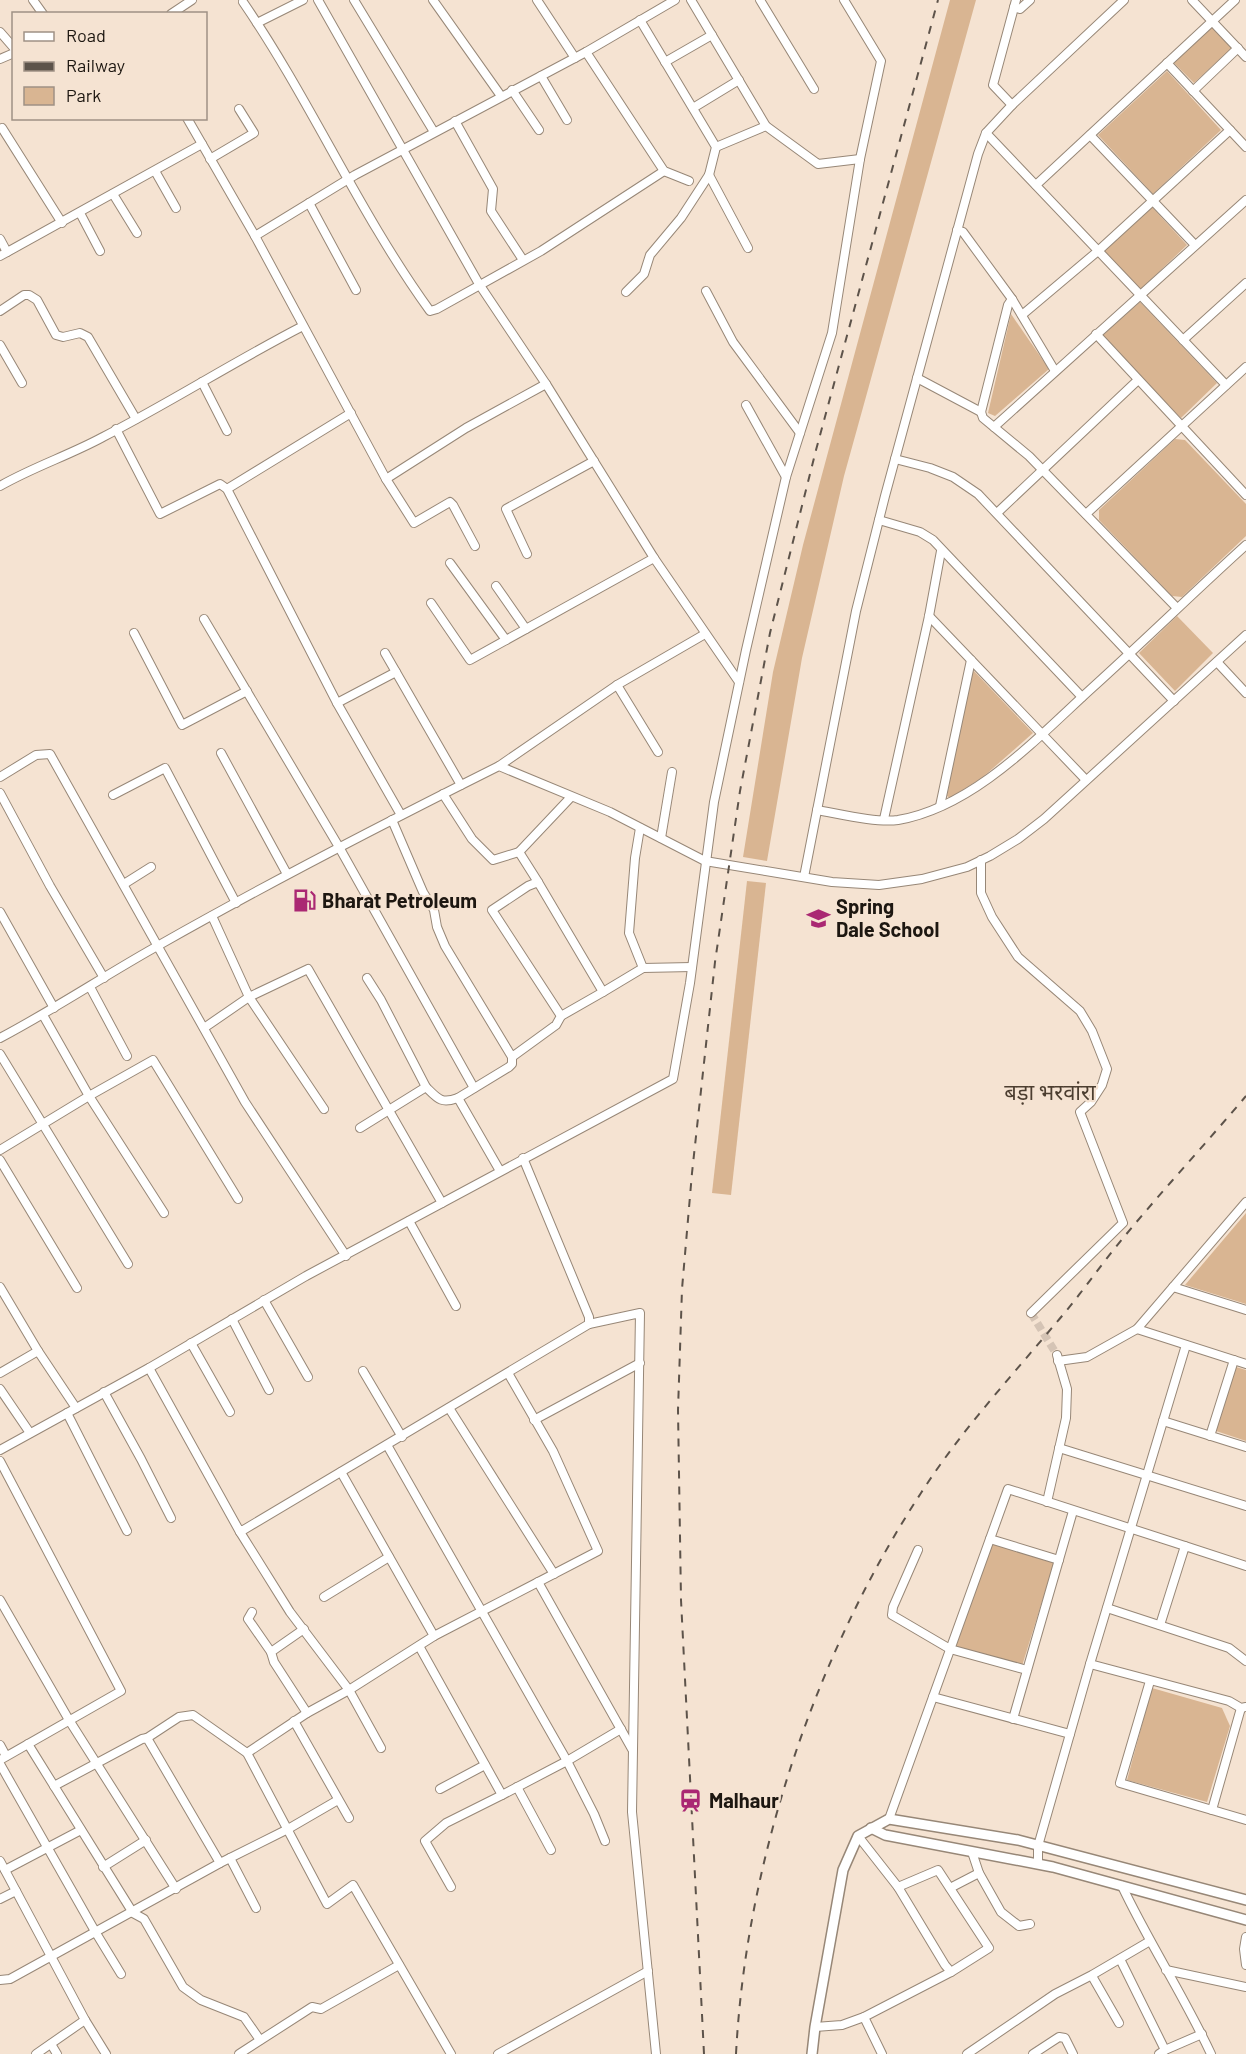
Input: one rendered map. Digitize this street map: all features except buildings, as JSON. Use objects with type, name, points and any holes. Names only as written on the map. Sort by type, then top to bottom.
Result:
[{"type":"street","points":[[174,12],[192,0]]},
{"type":"street","points":[[257,23],[303,0]]},
{"type":"street","points":[[318,0],[479,284],[546,384],[654,558],[739,682]]},
{"type":"street","points":[[354,0],[434,132]]},
{"type":"street","points":[[433,0],[501,96]]},
{"type":"street","points":[[537,0],[575,58]]},
{"type":"street","points":[[255,236],[347,180],[586,52],[675,0]]},
{"type":"street","points":[[691,0],[766,126],[818,164],[860,159]]},
{"type":"street","points":[[760,0],[814,89]]},
{"type":"street","points":[[0,1450],[148,1368],[264,1300],[673,1079],[692,967],[714,802],[786,477],[832,333],[860,159],[881,61],[844,0]]},
{"type":"street","points":[[1012,105],[993,85],[1015,4],[1020,9],[1030,0]]},
{"type":"street","points":[[804,877],[856,611],[916,378],[978,154],[987,133],[1012,105],[1124,0]]},
{"type":"street","points":[[1192,0],[1246,57]]},
{"type":"street","points":[[1036,185],[1235,0]]},
{"type":"street","points":[[243,2],[347,180],[412,286],[430,311],[523,261],[664,171]]},
{"type":"street","points":[[626,292],[644,274],[650,255],[681,218],[709,175],[716,147],[640,20]]},
{"type":"street","points":[[0,32],[12,47]]},
{"type":"street","points":[[665,62],[712,35]]},
{"type":"street","points":[[1193,91],[1238,48]]},
{"type":"street","points":[[586,52],[664,171],[689,181]]},
{"type":"street","points":[[1167,63],[1246,147]]},
{"type":"street","points":[[541,76],[567,120]]},
{"type":"street","points":[[693,108],[739,80]]},
{"type":"street","points":[[512,90],[539,130]]},
{"type":"street","points":[[210,159],[254,133],[239,109]]},
{"type":"street","points":[[188,120],[255,236],[386,479],[414,523],[450,502],[475,546]]},
{"type":"street","points":[[455,121],[493,189],[491,211],[523,261]]},
{"type":"street","points":[[716,147],[766,126]]},
{"type":"street","points":[[2,128],[62,223]]},
{"type":"street","points":[[1022,315],[1098,250],[1230,130]]},
{"type":"street","points":[[987,133],[1226,385]]},
{"type":"street","points":[[1090,135],[1195,245]]},
{"type":"street","points":[[0,239],[4,254],[202,144]]},
{"type":"street","points":[[155,171],[176,208]]},
{"type":"street","points":[[709,175],[748,248]]},
{"type":"street","points":[[113,194],[136,233]]},
{"type":"street","points":[[994,427],[1246,200]]},
{"type":"street","points":[[309,203],[357,290]]},
{"type":"street","points":[[80,213],[100,251]]},
{"type":"street","points":[[957,230],[963,232],[1012,299],[1056,371]]},
{"type":"street","points":[[1183,340],[1246,283]]},
{"type":"street","points":[[706,291],[733,342],[800,433]]},
{"type":"street","points":[[0,311],[24,295],[29,295],[37,300],[56,335],[63,337],[80,333],[88,337],[136,419]]},
{"type":"street","points":[[1012,299],[1008,305],[981,412],[983,418],[1029,456],[1177,608]]},
{"type":"street","points":[[0,486],[93,443],[303,326]]},
{"type":"street","points":[[1096,334],[1246,495]]},
{"type":"street","points":[[0,345],[22,383]]},
{"type":"street","points":[[1086,514],[1246,368]]},
{"type":"street","points":[[916,378],[981,412]]},
{"type":"street","points":[[997,513],[1138,380]]},
{"type":"street","points":[[202,382],[227,431]]},
{"type":"street","points":[[386,479],[466,428],[546,384]]},
{"type":"street","points":[[746,405],[786,477]]},
{"type":"street","points":[[227,489],[351,413]]},
{"type":"street","points":[[117,429],[160,514],[220,484],[227,489],[337,703],[401,815]]},
{"type":"street","points":[[895,459],[953,477],[978,494],[1174,701]]},
{"type":"street","points":[[526,554],[506,508],[594,461]]},
{"type":"street","points":[[879,520],[920,532],[933,540],[1082,697]]},
{"type":"street","points":[[817,810],[859,818],[897,820],[951,803],[979,786],[1042,734],[1246,544]]},
{"type":"street","points":[[884,819],[929,616],[941,550]]},
{"type":"street","points":[[431,603],[470,660],[654,558]]},
{"type":"street","points":[[450,563],[506,640]]},
{"type":"street","points":[[496,586],[526,629]]},
{"type":"street","points":[[929,616],[1086,780]]},
{"type":"street","points":[[204,619],[339,847],[474,1088]]},
{"type":"street","points":[[134,633],[182,725],[247,691]]},
{"type":"street","points":[[1,1035],[42,1016],[158,945],[287,874],[498,766],[617,685],[705,634]]},
{"type":"street","points":[[498,766],[610,812],[705,861],[832,882],[879,885],[922,879],[967,867],[1018,839],[1044,819],[1246,635]]},
{"type":"street","points":[[384,653],[461,785]]},
{"type":"street","points":[[940,806],[971,660]]},
{"type":"street","points":[[1217,662],[1246,693]]},
{"type":"street","points":[[337,703],[396,672]]},
{"type":"street","points":[[617,685],[658,752]]},
{"type":"street","points":[[221,753],[287,874]]},
{"type":"street","points":[[0,777],[36,755],[50,754],[245,1102],[346,1256]]},
{"type":"street","points":[[112,795],[165,768],[236,903]]},
{"type":"street","points":[[661,838],[672,772]]},
{"type":"street","points":[[0,793],[50,886],[104,978]]},
{"type":"street","points":[[443,794],[472,839],[493,860],[519,852],[571,797]]},
{"type":"street","points":[[367,978],[426,1087],[442,1100],[458,1098],[512,1064],[512,1057],[445,946],[437,927],[434,910],[423,891],[392,820]]},
{"type":"street","points":[[640,828],[628,933],[643,968]]},
{"type":"street","points":[[519,852],[603,992]]},
{"type":"street","points":[[981,860],[981,893],[992,917],[1018,957],[1080,1011],[1092,1032],[1107,1069],[1102,1085],[1091,1102],[1080,1112],[1124,1223],[1031,1313]]},
{"type":"street","points":[[124,884],[151,867]]},
{"type":"street","points":[[538,882],[492,910],[561,1016]]},
{"type":"street","points":[[0,912],[54,1008]]},
{"type":"street","points":[[212,916],[249,997],[324,1109]]},
{"type":"street","points":[[512,1057],[556,1025],[561,1016],[643,968],[692,967]]},
{"type":"street","points":[[204,1028],[249,997],[308,969],[442,1203]]},
{"type":"street","points":[[90,987],[127,1056]]},
{"type":"street","points":[[42,1016],[89,1096],[164,1213]]},
{"type":"street","points":[[0,1054],[41,1125],[128,1264]]},
{"type":"street","points":[[0,1150],[153,1060],[238,1199]]},
{"type":"street","points":[[360,1128],[426,1087]]},
{"type":"street","points":[[458,1098],[500,1171]]},
{"type":"street","points":[[524,1158],[589,1317],[589,1324]]},
{"type":"street","points":[[0,1160],[77,1288]]},
{"type":"street","points":[[1047,1502],[1066,1418],[1067,1389],[1058,1358],[1087,1356],[1137,1329],[1246,1202]]},
{"type":"street","points":[[409,1221],[456,1306]]},
{"type":"street","points":[[1173,1287],[1246,1310]]},
{"type":"street","points":[[1,1289],[76,1408]]},
{"type":"street","points":[[264,1300],[308,1377]]},
{"type":"street","points":[[240,1532],[589,1324],[640,1313],[632,1812],[656,2054]]},
{"type":"street","points":[[232,1319],[270,1390]]},
{"type":"street","points":[[1137,1329],[1246,1364]]},
{"type":"street","points":[[191,1343],[230,1412]]},
{"type":"street","points":[[1038,1864],[1038,1846],[1186,1345]]},
{"type":"street","points":[[0,1373],[38,1351]]},
{"type":"street","points":[[1210,1436],[1234,1360]]},
{"type":"street","points":[[534,1420],[640,1363]]},
{"type":"street","points":[[148,1368],[240,1532],[284,1604],[349,1690],[381,1748]]},
{"type":"street","points":[[363,1371],[402,1437]]},
{"type":"street","points":[[247,1753],[294,1721],[349,1690],[434,1636],[598,1551],[553,1451],[508,1373]]},
{"type":"street","points":[[0,1389],[30,1433]]},
{"type":"street","points":[[104,1392],[171,1518]]},
{"type":"street","points":[[449,1408],[554,1574]]},
{"type":"street","points":[[67,1413],[128,1532]]},
{"type":"street","points":[[1163,1421],[1246,1447]]},
{"type":"street","points":[[387,1445],[567,1761],[594,1814],[604,1841]]},
{"type":"street","points":[[1059,1448],[1246,1506]]},
{"type":"street","points":[[0,1461],[121,1691],[2,1760]]},
{"type":"street","points":[[341,1472],[434,1636]]},
{"type":"street","points":[[885,1835],[1008,1489],[1246,1566]]},
{"type":"street","points":[[1013,1719],[1073,1510]]},
{"type":"street","points":[[990,1539],[1059,1560]]},
{"type":"street","points":[[1160,1625],[1185,1546]]},
{"type":"street","points":[[918,1550],[893,1607],[892,1615],[950,1649],[1027,1670]]},
{"type":"street","points":[[324,1597],[389,1557]]},
{"type":"street","points":[[538,1582],[633,1750]]},
{"type":"street","points":[[0,1600],[69,1720],[176,1889]]},
{"type":"street","points":[[1107,1608],[1228,1648],[1246,1661]]},
{"type":"street","points":[[252,1612],[248,1619],[271,1652],[274,1662],[307,1713]]},
{"type":"street","points":[[271,1652],[304,1629]]},
{"type":"street","points":[[419,1646],[502,1796]]},
{"type":"street","points":[[1090,1664],[1229,1701],[1244,1708],[1212,1810]]},
{"type":"street","points":[[1150,1681],[1120,1783],[1246,1820]]},
{"type":"street","points":[[933,1697],[1070,1734]]},
{"type":"street","points":[[54,1786],[147,1738],[179,1718],[193,1716],[247,1753],[327,1904],[353,1885],[451,2054]]},
{"type":"street","points":[[294,1721],[349,1818]]},
{"type":"street","points":[[451,1887],[425,1841],[446,1823],[517,1788],[621,1729]]},
{"type":"street","points":[[147,1738],[220,1863]]},
{"type":"street","points":[[0,1744],[2,1760],[47,1848],[122,1974]]},
{"type":"street","points":[[28,1744],[133,1913],[144,1919],[183,1987],[201,2000],[243,2017],[260,2040]]},
{"type":"street","points":[[440,1789],[485,1765]]},
{"type":"street","points":[[517,1788],[551,1850]]},
{"type":"street","points":[[0,1980],[10,1979],[338,1800]]},
{"type":"street","points":[[811,2051],[843,1870],[858,1836],[889,1819],[988,1835],[1038,1846],[1246,1900]]},
{"type":"street","points":[[871,1828],[885,1835],[1038,1864],[1246,1920]]},
{"type":"street","points":[[5,1870],[81,1830]]},
{"type":"street","points":[[984,1854],[988,1835]]},
{"type":"street","points":[[858,1836],[898,1887],[951,1972]]},
{"type":"street","points":[[103,1866],[146,1840]]},
{"type":"street","points":[[972,1852],[979,1873],[1001,1912],[1019,1926],[1030,1924]]},
{"type":"street","points":[[230,1858],[256,1908]]},
{"type":"street","points":[[0,1861],[85,2020],[106,2054]]},
{"type":"street","points":[[815,2027],[842,2025],[864,2017],[951,1972],[989,1948],[938,1870],[898,1887]]},
{"type":"street","points":[[950,1888],[979,1873]]},
{"type":"street","points":[[1122,1886],[1211,2054]]},
{"type":"street","points":[[0,1899],[16,1891]]},
{"type":"street","points":[[1246,1937],[1244,1949],[1246,1965]]},
{"type":"street","points":[[967,2054],[1055,1994],[1092,1976],[1150,1941]]},
{"type":"street","points":[[1120,1959],[1162,2052],[1202,2034]]},
{"type":"street","points":[[239,2054],[312,2007],[321,2009],[399,1965]]},
{"type":"street","points":[[1166,1970],[1246,1987]]},
{"type":"street","points":[[498,2054],[648,1971]]},
{"type":"street","points":[[1092,1976],[1119,2023]]},
{"type":"street","points":[[864,2017],[882,2054]]},
{"type":"street","points":[[36,2054],[85,2020]]},
{"type":"street","points":[[1033,2054],[1059,2037],[1065,2038],[1073,2054]]},
{"type":"street","points":[[51,2044],[57,2054]]},
{"type":"green space","points":[[950,0],[976,0],[844,476],[802,658],[767,861],[743,857],[773,672],[803,545]]},
{"type":"green space","points":[[1213,26],[1233,47],[1194,83],[1174,63]]},
{"type":"green space","points":[[1167,71],[1221,130],[1153,194],[1098,135]]},
{"type":"green space","points":[[1151,206],[1187,245],[1140,290],[1103,251]]},
{"type":"green space","points":[[1140,302],[1217,383],[1181,418],[1102,336]]},
{"type":"green space","points":[[1011,314],[1049,369],[995,416],[988,413]]},
{"type":"green space","points":[[1175,439],[1185,440],[1246,504],[1246,536],[1182,597],[1172,596],[1099,520],[1099,510]]},
{"type":"green space","points":[[1177,616],[1213,653],[1175,691],[1139,653]]},
{"type":"green space","points":[[972,669],[1033,733],[983,777],[950,798],[947,796]]},
{"type":"green space","points":[[747,881],[766,883],[731,1195],[712,1193]]},
{"type":"green space","points":[[1246,1213],[1246,1304],[1185,1285]]},
{"type":"green space","points":[[1236,1367],[1246,1370],[1246,1441],[1216,1431]]},
{"type":"green space","points":[[993,1543],[1054,1563],[1022,1666],[955,1646]]},
{"type":"green space","points":[[1152,1688],[1222,1708],[1230,1726],[1207,1802],[1127,1780]]},
{"type":"tunnel","points":[[1031,1313],[1057,1355]]},
{"type":"railway","points":[[704,2054],[681,1600],[678,1410],[682,1289],[715,962],[740,791],[770,633],[816,450],[938,0]]},
{"type":"railway","points":[[736,2054],[742,1981],[754,1908],[771,1834],[792,1762],[849,1622],[883,1556],[936,1470],[969,1427],[1064,1314],[1115,1248],[1246,1096]]},
{"type":"place","name":"Bharat Petroleum","points":[[304,900]]},
{"type":"place","name":"Spring Dale School","points":[[818,918]]},
{"type":"place","name":"Malhaur","points":[[691,1800]]},
{"type":"district","name":"बड़ा भरवांरा","points":[[1050,1091]]}]
